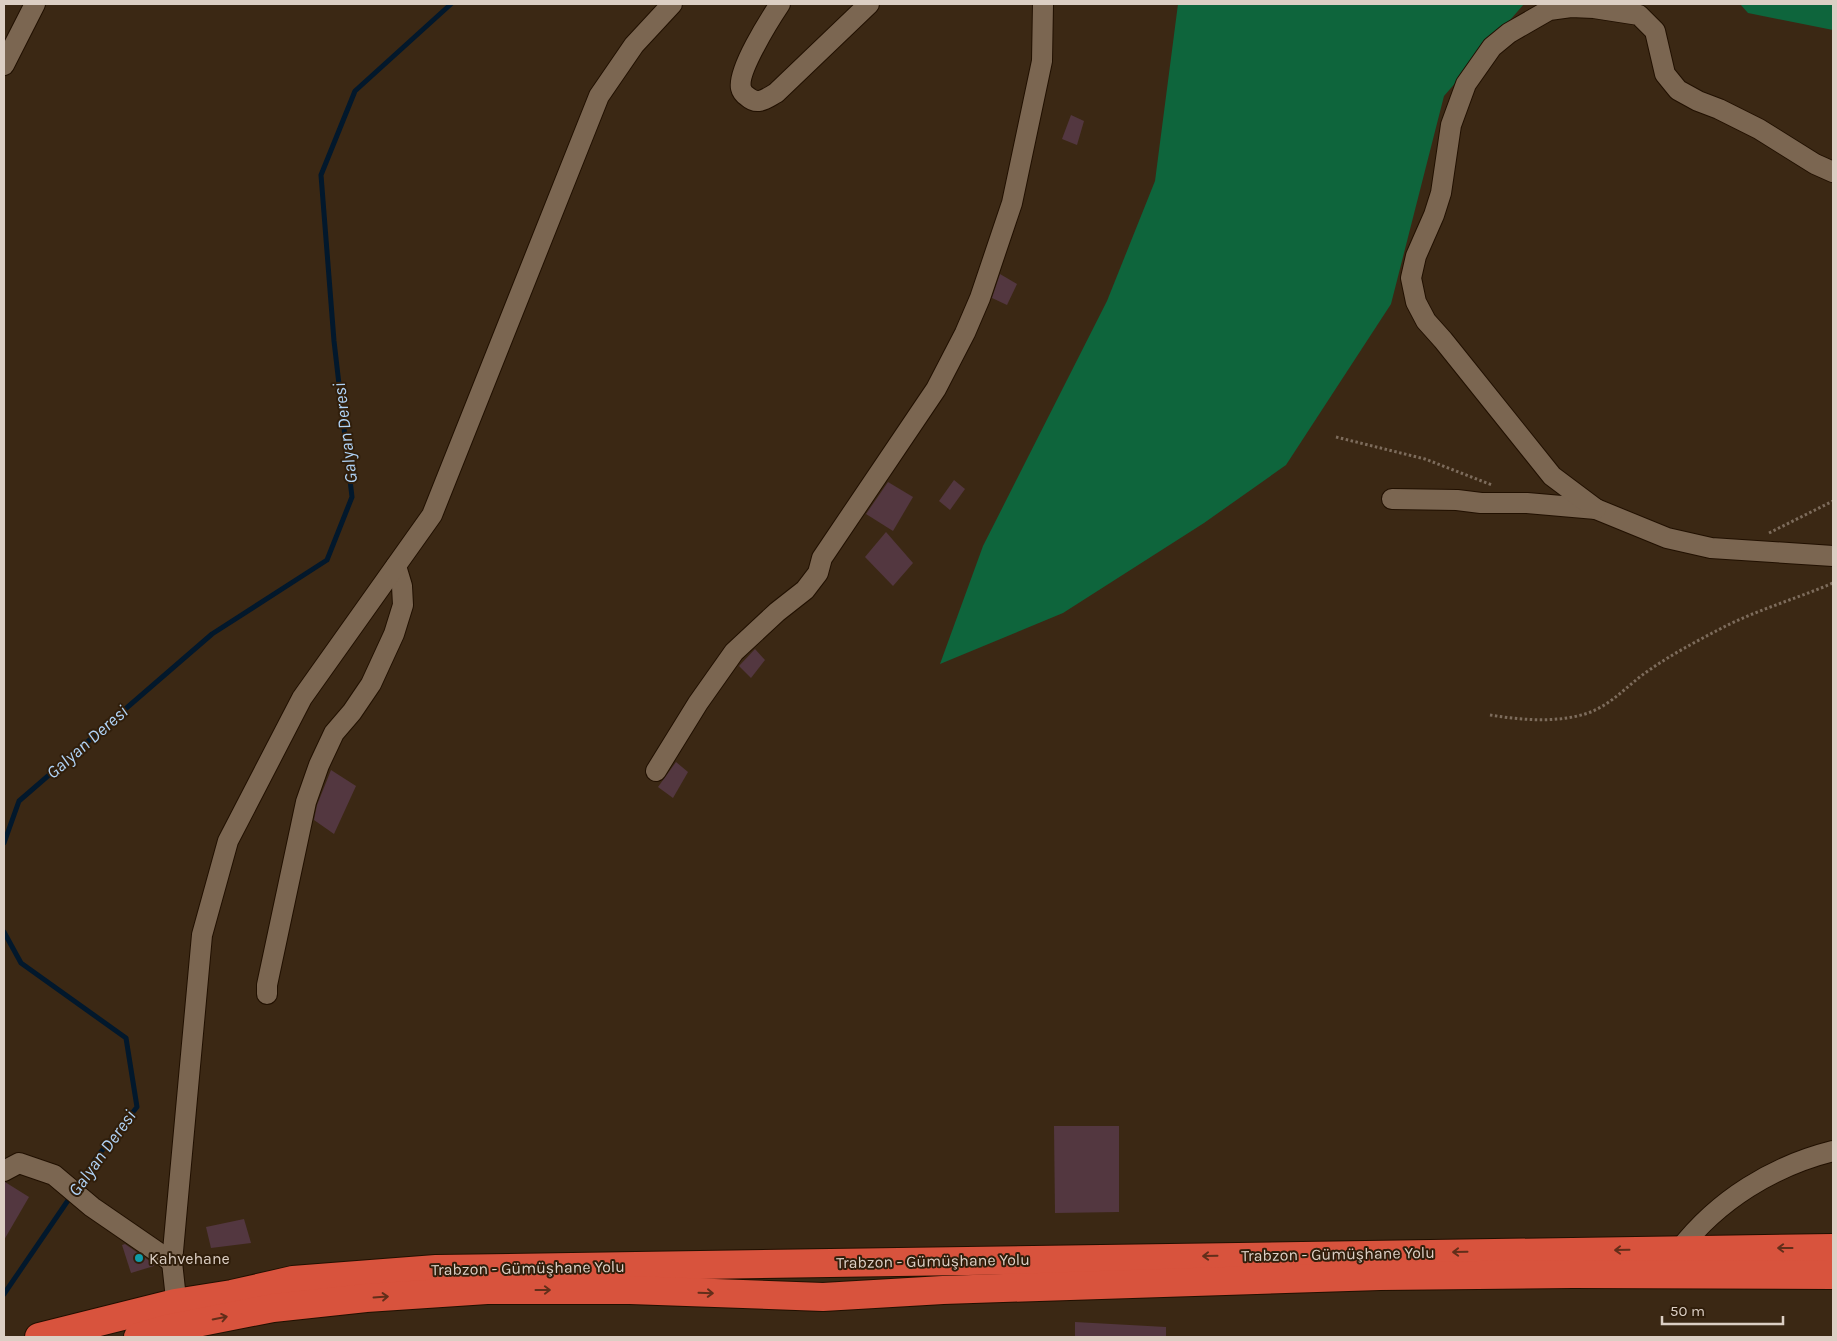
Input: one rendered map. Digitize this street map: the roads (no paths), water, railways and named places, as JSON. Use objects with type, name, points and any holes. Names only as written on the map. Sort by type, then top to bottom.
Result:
[{"type":"highway","name":"Trabzon - Gümüşhane Yolu","points":[[138,1337],[177,1315],[232,1294],[293,1280],[436,1269],[1833,1248]]},
{"type":"highway","name":"Trabzon - Gümüşhane Yolu","points":[[41,1337],[177,1315],[273,1308],[366,1298],[486,1290],[630,1290],[823,1297],[953,1290],[1380,1276],[1573,1274],[1833,1275]]},
{"type":"street","points":[[4,65],[35,4]]},
{"type":"street","points":[[177,1315],[172,1262],[202,935],[228,841],[302,698],[432,515],[599,96],[634,45],[672,4]]},
{"type":"street","points":[[780,4],[760,34],[742,76],[740,87],[742,92],[751,100],[762,101],[776,93],[869,4]]},
{"type":"street","points":[[656,771],[698,703],[734,652],[815,579],[822,558],[926,405],[965,333],[980,298],[1012,203],[1042,61],[1043,4]]},
{"type":"street","points":[[1833,172],[1815,164],[1758,129],[1678,90],[1665,74],[1655,31],[1639,15],[1594,8],[1571,7],[1549,10],[1508,32],[1478,64],[1466,84],[1451,125],[1441,193],[1434,215],[1416,256],[1411,278],[1416,302],[1426,321],[1444,340],[1552,476],[1596,509],[1667,538],[1712,548],[1833,556]]},
{"type":"street","points":[[1392,499],[1458,500],[1596,509]]},
{"type":"street","points":[[267,994],[267,985],[306,802],[334,733],[352,712],[371,684],[394,634],[403,605],[402,586],[396,566]]},
{"type":"street","points":[[1680,1249],[1710,1215],[1748,1187],[1810,1157],[1833,1151]]},
{"type":"street","points":[[4,1171],[19,1164],[54,1175],[92,1207],[172,1262]]},
{"type":"waterway","name":"Galyan Deresi","points":[[4,843],[19,801],[212,634],[327,560],[352,497],[334,341],[321,175],[355,91],[451,4]]},
{"type":"waterway","name":"Galyan Deresi","points":[[4,932],[21,963],[126,1038],[137,1107],[96,1158],[77,1187]]},
{"type":"waterway","name":"Galyan Deresi","points":[[4,1294],[71,1196]]},
{"type":"place","name":"Kahvehane","points":[[139,1258]]}]
